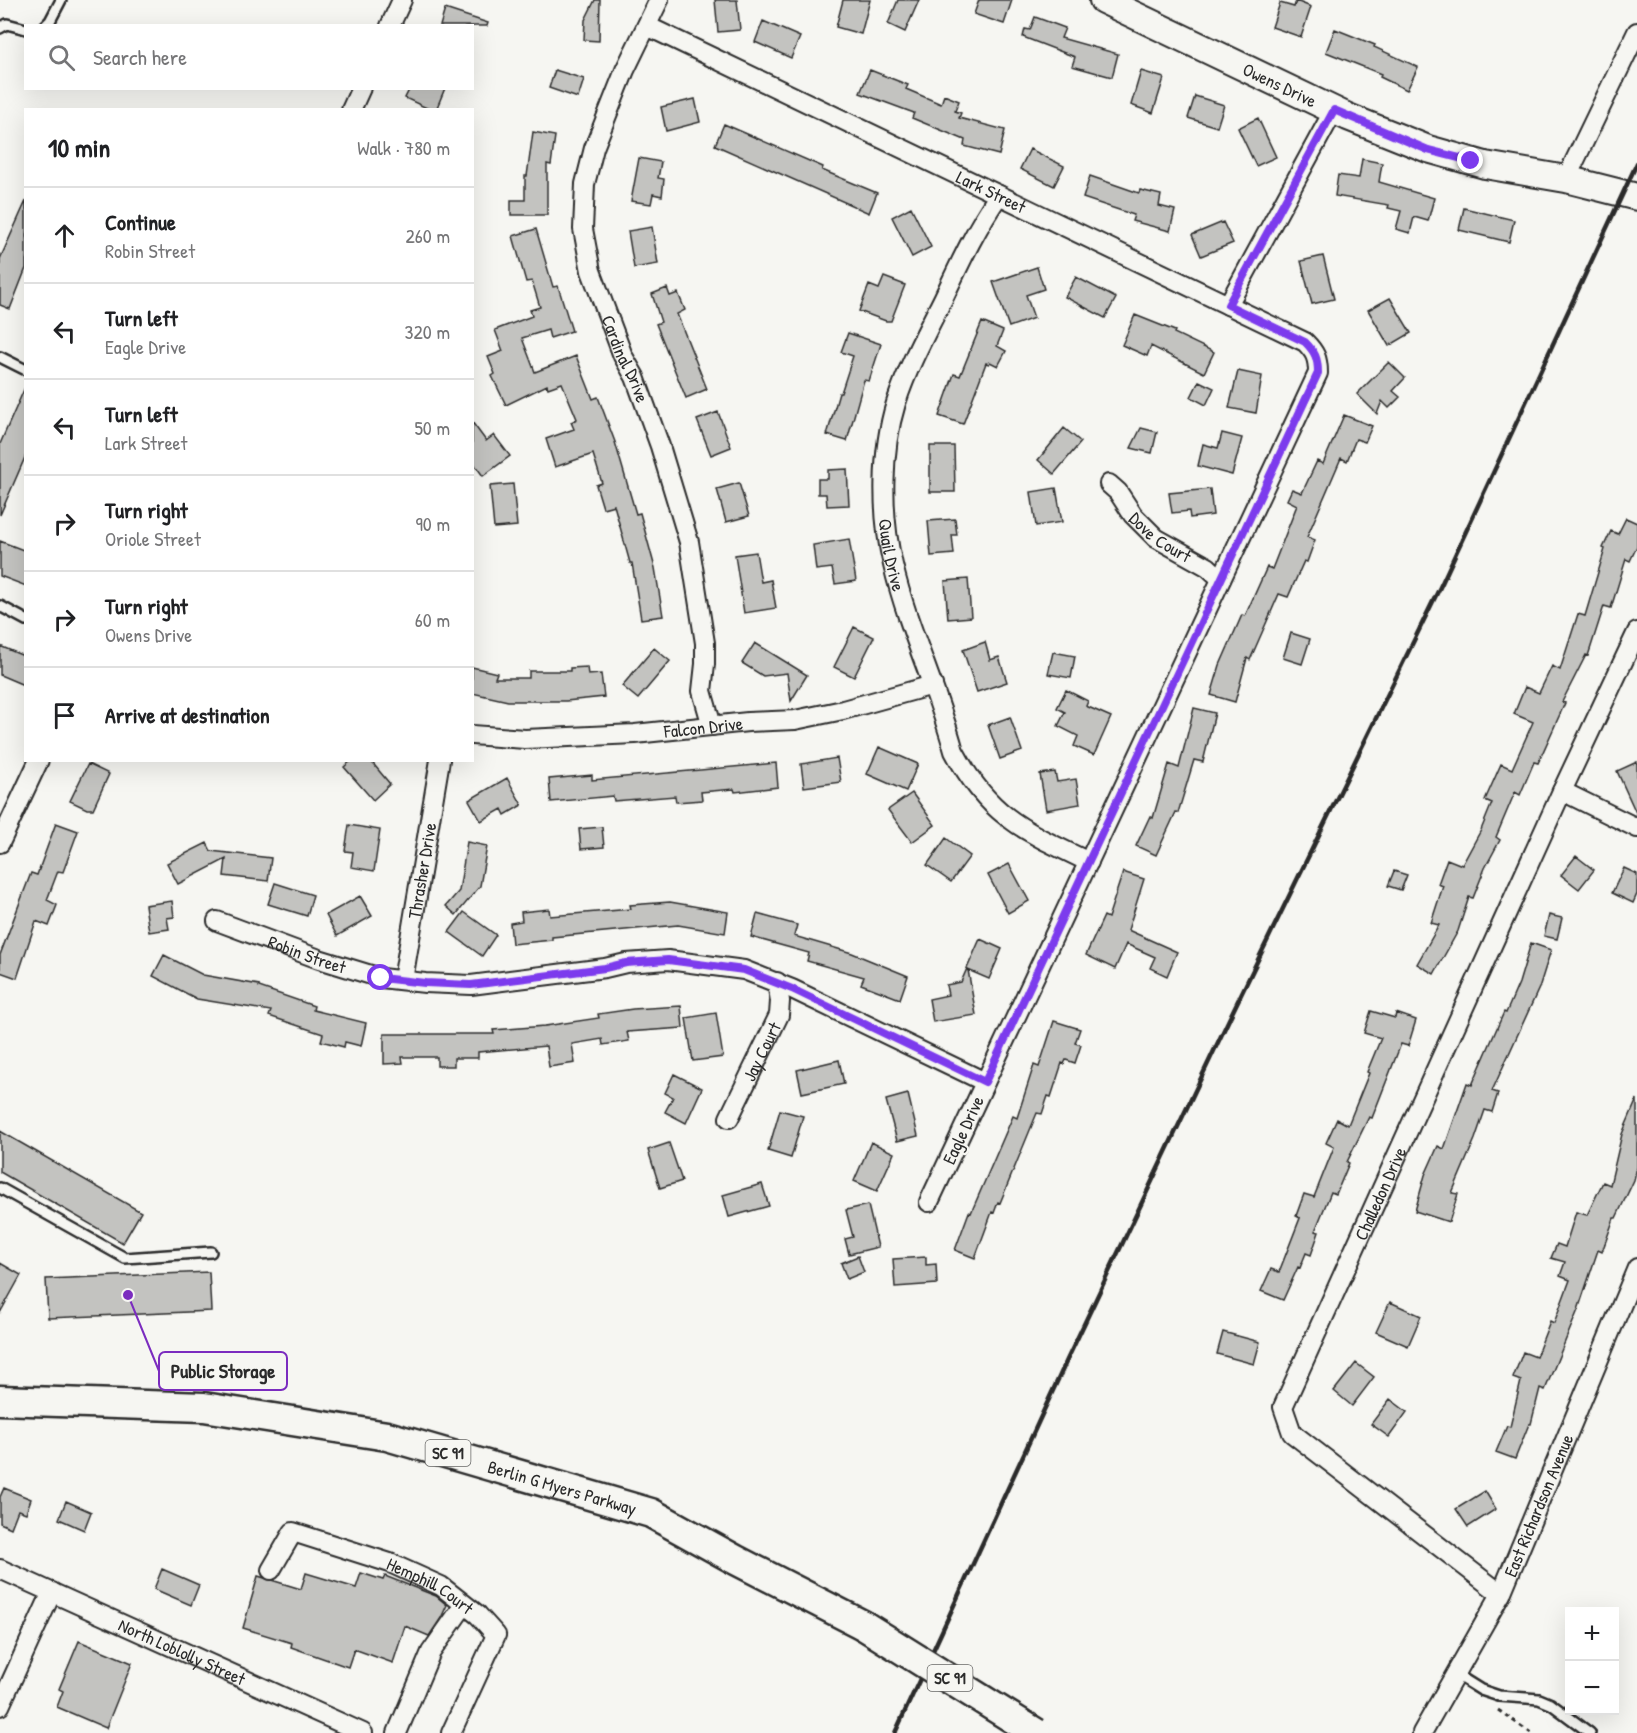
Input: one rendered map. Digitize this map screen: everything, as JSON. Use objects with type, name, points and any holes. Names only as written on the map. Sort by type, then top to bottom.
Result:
[{"type":"main road","name":"Berlin G Myers Parkway","points":[[0,1400],[204,1407],[387,1436],[487,1463],[651,1513],[736,1560],[863,1625],[1036,1733]]},
{"type":"street","points":[[391,24],[402,0]]},
{"type":"street","name":"Cardinal Drive","points":[[659,0],[625,70],[589,165],[582,207],[583,229],[591,271],[623,356],[635,377],[660,446],[689,543],[705,643],[702,691],[712,726]]},
{"type":"street","name":"Owens Drive","points":[[1103,0],[1334,110],[1428,150],[1485,165],[1566,179],[1637,197]]},
{"type":"street","name":"Lark Street","points":[[647,26],[1305,342],[1313,350],[1318,360],[1318,373]]},
{"type":"street","points":[[1566,179],[1637,32]]},
{"type":"street","points":[[352,108],[360,90]]},
{"type":"street","points":[[1228,305],[1334,110]]},
{"type":"street","name":"Quail Drive","points":[[999,195],[981,220],[919,346],[897,401],[891,419],[884,480],[885,522],[892,563],[954,751],[964,769],[993,806],[1024,830],[1089,862]]},
{"type":"street","name":"Eagle Drive","points":[[928,1203],[1318,373]]},
{"type":"street","name":"Dove Court","points":[[1109,484],[1118,492],[1133,515],[1156,538],[1208,567],[1221,579]]},
{"type":"street","name":"Challedon Drive","points":[[1501,1594],[1292,1433],[1283,1407],[1562,791],[1637,632]]},
{"type":"street","name":"Falcon Drive","points":[[474,735],[525,739],[635,734],[748,722],[795,720],[843,710],[933,685]]},
{"type":"street","points":[[0,843],[38,762]]},
{"type":"street","name":"Thrasher Drive","points":[[403,981],[440,762]]},
{"type":"street","points":[[1562,791],[1637,828]]},
{"type":"street","name":"Robin Street","points":[[217,921],[319,959],[381,978],[403,981],[471,985],[605,968],[626,963],[668,960],[744,970],[777,982],[985,1082]]},
{"type":"street","name":"Jay Court","points":[[729,1118],[779,1015],[780,1001],[777,982]]},
{"type":"street","name":"East Richardson Avenue","points":[[1422,1733],[1501,1594],[1637,1268]]},
{"type":"street","name":"Hemphill Court","points":[[271,1570],[293,1532],[390,1563],[441,1586],[478,1615],[496,1635],[451,1733]]},
{"type":"street","name":"North Loblolly Street","points":[[0,1569],[363,1733]]},
{"type":"street","points":[[0,1706],[52,1592]]},
{"type":"street","points":[[397,1733],[431,1652],[464,1605]]},
{"type":"lane","points":[[47,24],[62,0]]},
{"type":"lane","points":[[0,28],[6,24],[24,28]]},
{"type":"lane","points":[[0,357],[24,369]]},
{"type":"lane","points":[[0,606],[24,619]]},
{"type":"lane","points":[[0,1188],[125,1258],[211,1252]]},
{"type":"lane","points":[[1456,1675],[1481,1690],[1498,1696],[1539,1699],[1551,1704],[1590,1733]]},
{"type":"building","points":[[595,0],[600,0],[599,41],[584,40],[585,20]]},
{"type":"building","points":[[715,0],[737,0],[740,30],[718,32]]},
{"type":"building","points":[[843,0],[870,0],[861,34],[836,27]]},
{"type":"building","points":[[898,0],[919,0],[905,32],[888,24]]},
{"type":"building","points":[[979,0],[1012,0],[1004,24],[974,14]]},
{"type":"building","points":[[1296,1],[1311,7],[1301,37],[1272,27],[1280,3],[1294,7]]},
{"type":"building","points":[[445,9],[488,23],[487,26],[441,24]]},
{"type":"building","points":[[1035,17],[1065,28],[1061,38],[1118,54],[1112,77],[1072,66],[1075,57],[1023,37],[1025,29],[1030,30]]},
{"type":"building","points":[[763,21],[800,37],[791,58],[755,42]]},
{"type":"building","points":[[1335,29],[1375,45],[1374,47],[1418,67],[1407,90],[1380,77],[1381,74],[1326,52]]},
{"type":"building","points":[[555,70],[584,79],[578,98],[549,88]]},
{"type":"building","points":[[870,70],[908,85],[906,89],[941,104],[944,95],[959,101],[955,111],[961,113],[959,118],[1005,130],[999,155],[964,146],[965,140],[912,118],[914,113],[860,93]]},
{"type":"building","points":[[1141,71],[1164,78],[1153,113],[1131,105]]},
{"type":"building","points":[[409,90],[444,90],[437,108],[427,108],[405,98]]},
{"type":"building","points":[[1195,96],[1224,105],[1217,127],[1188,118]]},
{"type":"building","points":[[695,99],[700,122],[666,131],[661,107]]},
{"type":"building","points":[[1258,118],[1276,157],[1256,166],[1238,128]]},
{"type":"building","points":[[724,124],[877,193],[869,213],[715,145]]},
{"type":"building","points":[[533,132],[555,136],[551,165],[547,164],[547,215],[511,215],[511,200],[525,200],[525,176],[527,176]]},
{"type":"building","points":[[1030,149],[1064,166],[1054,186],[1020,169]]},
{"type":"building","points":[[639,158],[661,162],[658,178],[664,179],[662,196],[653,194],[651,204],[631,201]]},
{"type":"building","points":[[1362,159],[1382,163],[1379,182],[1434,198],[1428,221],[1414,217],[1410,233],[1396,229],[1401,211],[1388,208],[1389,205],[1335,196],[1338,175],[1359,178]]},
{"type":"building","points":[[1090,176],[1139,193],[1140,190],[1161,195],[1159,206],[1175,210],[1170,231],[1132,221],[1134,215],[1083,198]]},
{"type":"building","points":[[24,205],[24,273],[10,309],[0,305],[0,259]]},
{"type":"building","points":[[911,207],[931,247],[912,257],[892,217]]},
{"type":"building","points":[[1464,208],[1514,220],[1509,242],[1459,230]]},
{"type":"building","points":[[1223,222],[1233,243],[1201,256],[1192,235]]},
{"type":"building","points":[[652,227],[658,264],[634,268],[628,231]]},
{"type":"building","points":[[536,229],[553,287],[558,286],[572,331],[550,338],[548,330],[522,338],[535,372],[576,356],[593,399],[598,397],[615,442],[636,514],[640,513],[655,568],[663,616],[641,619],[632,563],[630,563],[614,505],[603,508],[596,485],[602,483],[593,454],[555,467],[546,439],[574,429],[571,422],[577,419],[562,383],[548,388],[547,385],[506,405],[492,376],[495,374],[488,357],[503,351],[495,330],[532,316],[530,310],[540,307],[532,281],[526,282],[513,236]]},
{"type":"building","points":[[1323,256],[1334,299],[1312,304],[1301,261]]},
{"type":"building","points":[[1037,267],[1044,289],[1026,295],[1034,318],[1009,327],[993,282]]},
{"type":"building","points":[[884,277],[905,285],[891,321],[859,311],[869,285],[879,289]]},
{"type":"building","points":[[1076,277],[1116,298],[1105,318],[1065,297]]},
{"type":"building","points":[[667,288],[670,296],[678,293],[685,310],[677,314],[707,389],[686,398],[656,324],[661,322],[652,294]]},
{"type":"building","points":[[1390,298],[1411,333],[1389,346],[1368,310]]},
{"type":"building","points":[[1135,315],[1175,331],[1174,333],[1214,352],[1204,373],[1151,346],[1147,356],[1122,345]]},
{"type":"building","points":[[982,322],[1003,331],[997,346],[1006,351],[998,366],[990,362],[986,363],[963,424],[939,416],[954,374],[960,376]]},
{"type":"building","points":[[848,333],[881,344],[869,381],[864,380],[847,441],[827,435],[853,356],[841,352]]},
{"type":"building","points":[[1389,362],[1405,378],[1393,391],[1400,397],[1389,408],[1382,401],[1377,414],[1357,394]]},
{"type":"building","points":[[1238,371],[1262,376],[1256,413],[1229,408]]},
{"type":"building","points":[[1199,381],[1214,388],[1206,405],[1191,397]]},
{"type":"building","points":[[24,390],[24,460],[0,515],[0,444]]},
{"type":"building","points":[[718,412],[731,447],[711,455],[697,420]]},
{"type":"building","points":[[1344,415],[1372,426],[1365,442],[1356,439],[1347,461],[1341,458],[1307,537],[1315,540],[1307,562],[1304,561],[1288,597],[1279,594],[1250,660],[1247,658],[1235,702],[1211,695],[1220,665],[1242,615],[1245,616],[1267,567],[1272,569],[1297,505],[1287,500],[1292,489],[1302,493],[1317,461],[1323,464]]},
{"type":"building","points":[[474,425],[486,441],[494,435],[510,456],[483,476],[474,464]]},
{"type":"building","points":[[1064,428],[1081,442],[1054,474],[1038,460]]},
{"type":"building","points":[[1141,428],[1157,432],[1152,453],[1131,448]]},
{"type":"building","points":[[1222,433],[1242,438],[1232,475],[1198,466],[1203,444],[1218,448]]},
{"type":"building","points":[[930,446],[954,446],[955,492],[930,492]]},
{"type":"building","points":[[847,469],[849,505],[827,506],[826,494],[818,494],[818,479],[828,479],[828,470]]},
{"type":"building","points":[[739,483],[749,516],[726,522],[717,489]]},
{"type":"building","points":[[513,484],[517,526],[494,528],[490,486]]},
{"type":"building","points":[[1056,488],[1062,522],[1036,526],[1031,492]]},
{"type":"building","points":[[1210,489],[1213,515],[1190,518],[1189,511],[1172,513],[1169,493]]},
{"type":"building","points":[[1626,518],[1637,523],[1637,546],[1630,561],[1626,559],[1611,608],[1604,606],[1588,656],[1586,655],[1562,702],[1565,703],[1538,763],[1534,762],[1520,795],[1515,792],[1496,837],[1500,840],[1473,898],[1469,897],[1458,931],[1434,974],[1417,964],[1439,925],[1431,923],[1443,886],[1438,884],[1447,859],[1462,865],[1481,830],[1492,803],[1485,800],[1501,764],[1512,769],[1533,722],[1514,714],[1525,687],[1539,693],[1552,666],[1560,670],[1578,614],[1585,616],[1605,549],[1603,548],[1611,531],[1618,534]]},
{"type":"building","points":[[955,519],[957,535],[952,535],[954,554],[931,556],[928,521]]},
{"type":"building","points":[[849,539],[856,581],[835,584],[832,568],[816,570],[813,545]]},
{"type":"building","points":[[0,541],[24,550],[24,585],[0,576]]},
{"type":"building","points":[[756,552],[761,582],[771,580],[776,608],[744,613],[735,555]]},
{"type":"building","points":[[968,579],[971,617],[948,619],[945,581]]},
{"type":"building","points":[[854,627],[874,637],[854,677],[834,667]]},
{"type":"building","points":[[1291,633],[1310,639],[1302,664],[1283,658]]},
{"type":"building","points":[[985,642],[990,660],[999,657],[1007,682],[977,692],[963,650]]},
{"type":"building","points":[[755,643],[807,675],[791,701],[787,673],[763,676],[742,663]]},
{"type":"building","points":[[0,646],[24,656],[24,685],[0,675]]},
{"type":"building","points":[[654,648],[670,661],[638,699],[622,686]]},
{"type":"building","points":[[1053,652],[1075,656],[1071,678],[1048,674]]},
{"type":"building","points":[[474,667],[497,673],[495,678],[529,678],[529,671],[570,671],[570,668],[587,667],[588,675],[601,674],[604,697],[566,701],[508,701],[474,693]]},
{"type":"building","points":[[1066,690],[1088,701],[1086,706],[1111,717],[1094,755],[1074,746],[1078,736],[1058,726],[1065,712],[1057,708]]},
{"type":"building","points":[[1194,708],[1215,713],[1203,762],[1194,760],[1178,813],[1176,812],[1156,855],[1136,846],[1150,816],[1153,818],[1169,764],[1179,768]]},
{"type":"building","points":[[1010,717],[1022,751],[1000,759],[988,725]]},
{"type":"building","points":[[879,747],[918,764],[906,791],[867,774]]},
{"type":"building","points":[[837,758],[841,782],[804,787],[801,764]]},
{"type":"building","points":[[350,762],[372,762],[390,784],[373,800],[344,767]]},
{"type":"building","points":[[1637,762],[1637,815],[1617,771]]},
{"type":"building","points":[[776,763],[778,787],[735,792],[734,789],[701,792],[702,800],[676,802],[675,796],[614,801],[613,796],[551,802],[549,779],[592,775],[592,780]]},
{"type":"building","points":[[88,764],[109,774],[93,809],[87,809],[70,801]]},
{"type":"building","points":[[1055,772],[1057,782],[1076,779],[1080,804],[1046,810],[1040,774]]},
{"type":"building","points":[[507,778],[522,805],[505,815],[502,809],[481,821],[469,800]]},
{"type":"building","points":[[912,793],[935,825],[912,842],[888,810]]},
{"type":"building","points":[[56,823],[78,831],[63,872],[58,871],[47,900],[57,905],[49,926],[36,921],[17,978],[0,972],[0,955],[31,873],[37,875]]},
{"type":"building","points":[[349,825],[380,830],[374,871],[351,867],[353,852],[345,851]]},
{"type":"building","points":[[602,827],[604,847],[581,849],[579,829]]},
{"type":"building","points":[[946,838],[970,856],[951,882],[927,865]]},
{"type":"building","points":[[467,842],[487,846],[480,886],[456,915],[446,906],[459,891]]},
{"type":"building","points":[[207,843],[211,851],[271,858],[268,881],[224,876],[226,859],[178,884],[167,863]]},
{"type":"building","points":[[1576,856],[1594,870],[1579,889],[1561,875]]},
{"type":"building","points":[[1009,864],[1029,901],[1008,913],[988,875]]},
{"type":"building","points":[[1624,868],[1637,874],[1637,894],[1633,903],[1612,893]]},
{"type":"building","points":[[1394,871],[1407,875],[1401,890],[1388,886]]},
{"type":"building","points":[[1123,872],[1144,879],[1128,930],[1177,952],[1167,976],[1150,968],[1155,957],[1126,944],[1115,969],[1086,955],[1104,916],[1108,918]]},
{"type":"building","points":[[275,883],[313,895],[307,916],[268,904]]},
{"type":"building","points":[[360,896],[372,916],[337,936],[326,915]]},
{"type":"building","points":[[172,901],[174,917],[167,918],[169,929],[149,932],[145,905]]},
{"type":"building","points":[[670,902],[728,912],[725,933],[678,925],[552,937],[552,940],[512,944],[510,923],[522,921],[521,912],[549,909],[550,916],[631,909],[630,905]]},
{"type":"building","points":[[464,912],[496,935],[482,956],[449,932]]},
{"type":"building","points":[[757,914],[797,925],[794,936],[852,953],[908,976],[900,999],[861,984],[864,977],[807,961],[809,953],[751,937]]},
{"type":"building","points":[[1549,915],[1562,918],[1557,939],[1544,936]]},
{"type":"building","points":[[980,939],[1002,949],[989,979],[968,970],[976,1015],[933,1022],[929,999],[948,995],[946,985],[961,982]]},
{"type":"building","points":[[1531,943],[1551,950],[1539,988],[1492,1091],[1498,1093],[1492,1112],[1485,1110],[1452,1193],[1458,1194],[1449,1222],[1415,1211],[1425,1175],[1438,1146],[1444,1149],[1467,1083],[1472,1085],[1519,983]]},
{"type":"building","points":[[164,955],[203,975],[259,985],[259,987],[314,1006],[313,1010],[366,1023],[361,1046],[345,1042],[344,1047],[321,1041],[323,1034],[269,1016],[271,1011],[197,999],[153,976]]},
{"type":"building","points":[[681,1006],[683,1028],[627,1032],[629,1041],[603,1045],[602,1039],[572,1044],[575,1063],[549,1067],[546,1046],[478,1052],[478,1058],[454,1058],[454,1066],[437,1066],[437,1057],[402,1057],[403,1063],[384,1064],[384,1034],[494,1034],[493,1030],[545,1026],[599,1018],[598,1014]]},
{"type":"building","points":[[1371,1011],[1395,1018],[1396,1013],[1416,1020],[1408,1046],[1401,1044],[1372,1118],[1369,1117],[1347,1162],[1349,1163],[1336,1194],[1331,1192],[1315,1231],[1319,1232],[1311,1255],[1306,1253],[1283,1300],[1261,1291],[1271,1269],[1279,1272],[1300,1218],[1296,1216],[1304,1194],[1314,1197],[1334,1147],[1326,1143],[1337,1119],[1348,1125],[1369,1073],[1367,1072],[1381,1038],[1364,1033]]},
{"type":"building","points":[[716,1013],[723,1057],[693,1061],[686,1018]]},
{"type":"building","points":[[1054,1021],[1080,1029],[1075,1043],[1081,1045],[1075,1063],[1066,1060],[1064,1064],[1062,1063],[1051,1097],[1048,1096],[1042,1114],[1037,1113],[1000,1203],[998,1202],[994,1213],[992,1212],[975,1258],[955,1250],[969,1212],[971,1213],[1013,1116],[1017,1118],[1034,1065],[1039,1067]]},
{"type":"building","points":[[839,1060],[844,1084],[802,1093],[797,1070]]},
{"type":"building","points":[[674,1074],[702,1088],[686,1123],[665,1112],[673,1097],[665,1093]]},
{"type":"building","points":[[908,1094],[918,1136],[897,1141],[886,1100]]},
{"type":"building","points":[[1637,1099],[1637,1167],[1634,1180],[1614,1218],[1602,1252],[1598,1250],[1578,1310],[1545,1390],[1540,1388],[1531,1424],[1529,1424],[1515,1459],[1496,1452],[1507,1426],[1510,1427],[1521,1381],[1513,1378],[1523,1352],[1536,1357],[1550,1321],[1554,1323],[1570,1280],[1560,1276],[1565,1262],[1551,1258],[1557,1244],[1565,1247],[1576,1212],[1587,1215],[1603,1182],[1610,1185],[1622,1134]]},
{"type":"building","points":[[780,1110],[803,1116],[791,1158],[768,1151]]},
{"type":"building","points":[[0,1131],[141,1212],[123,1243],[0,1172]]},
{"type":"building","points":[[871,1142],[894,1153],[877,1191],[854,1181]]},
{"type":"building","points":[[669,1143],[682,1181],[660,1188],[648,1150]]},
{"type":"building","points":[[762,1184],[769,1206],[729,1217],[723,1195]]},
{"type":"building","points":[[868,1205],[878,1247],[849,1254],[845,1239],[853,1237],[846,1210]]},
{"type":"building","points":[[858,1256],[864,1272],[847,1279],[841,1263]]},
{"type":"building","points":[[926,1257],[926,1265],[936,1264],[937,1284],[895,1287],[893,1259]]},
{"type":"building","points":[[0,1263],[21,1275],[0,1313]]},
{"type":"building","points":[[209,1272],[211,1311],[48,1318],[46,1279]]},
{"type":"building","points":[[1390,1302],[1421,1316],[1408,1346],[1376,1332]]},
{"type":"building","points":[[1223,1332],[1260,1342],[1254,1364],[1217,1354]]},
{"type":"building","points":[[1356,1363],[1374,1377],[1352,1406],[1334,1391]]},
{"type":"building","points":[[1390,1399],[1407,1412],[1389,1437],[1371,1424]]},
{"type":"building","points":[[4,1488],[31,1499],[26,1513],[18,1510],[11,1528],[0,1523],[0,1497]]},
{"type":"building","points":[[1485,1491],[1496,1509],[1468,1527],[1456,1509]]},
{"type":"building","points":[[66,1501],[91,1512],[84,1530],[59,1519]]},
{"type":"building","points":[[162,1569],[199,1585],[191,1605],[154,1589]]},
{"type":"building","points":[[306,1573],[356,1588],[361,1573],[383,1580],[385,1576],[436,1596],[447,1605],[429,1636],[405,1626],[393,1663],[354,1649],[348,1667],[291,1647],[292,1643],[243,1628],[258,1576],[301,1589]]},
{"type":"building","points":[[79,1641],[132,1663],[106,1728],[57,1707],[63,1691],[59,1689]]},
{"type":"railway","points":[[895,1733],[1067,1360],[1231,1015],[1442,583],[1637,163]]},
{"type":"place","name":"Public Storage","points":[[128,1295]]},
{"type":"route","points":[[381,978],[471,985],[605,968],[626,963],[668,960],[744,970],[777,982],[985,1082],[1318,373],[1318,360],[1313,350],[1305,342],[1228,305],[1334,110],[1428,150],[1471,161]]}]
